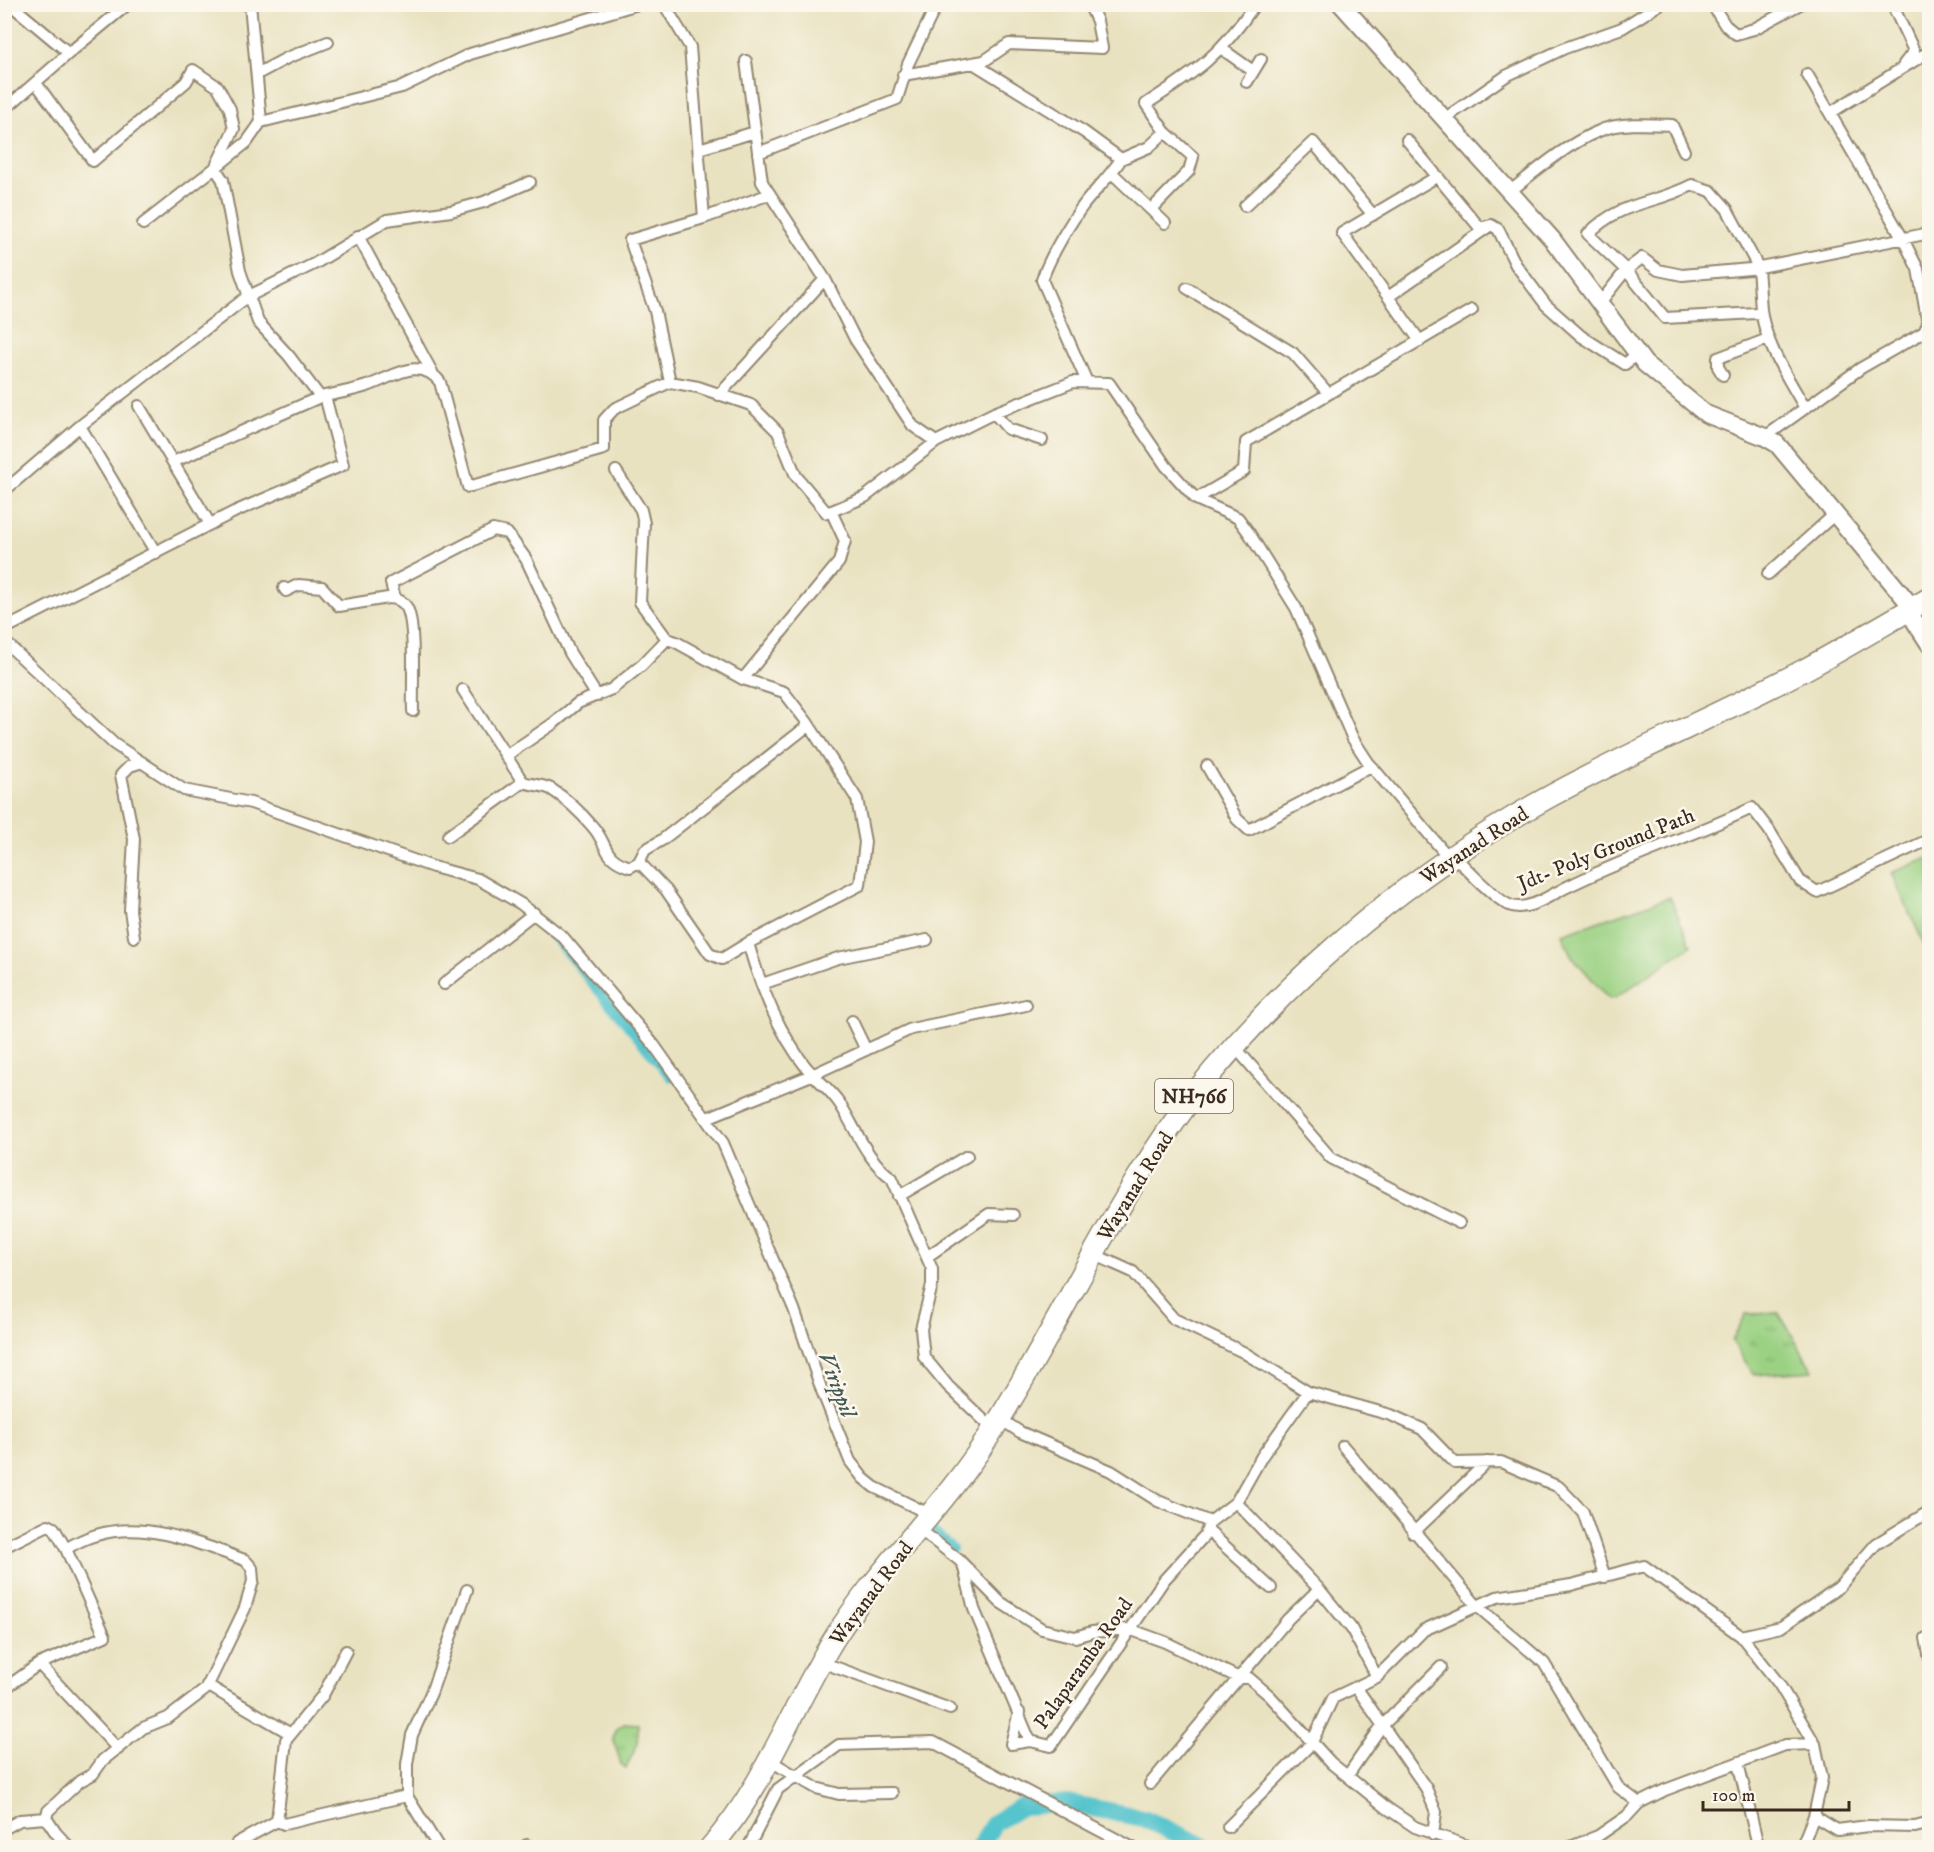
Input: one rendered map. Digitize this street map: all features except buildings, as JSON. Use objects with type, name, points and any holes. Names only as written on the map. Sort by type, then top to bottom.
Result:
[{"type":"highway","name":"Wayanad Road","points":[[710,1848],[732,1823],[769,1760],[821,1662],[860,1602],[965,1471],[996,1423],[1093,1254],[1169,1130],[1212,1072],[1273,1005],[1312,968],[1404,892],[1452,857],[1539,802],[1653,743],[1804,670],[1917,606]]},
{"type":"street","points":[[10,4],[69,53]]},
{"type":"street","points":[[4,110],[128,4]]},
{"type":"street","points":[[143,224],[247,142],[261,122],[250,4]]},
{"type":"street","points":[[261,122],[402,87],[470,54],[639,4]]},
{"type":"street","points":[[664,4],[690,47],[704,218]]},
{"type":"street","points":[[758,153],[897,99],[903,75],[937,4]]},
{"type":"street","points":[[903,75],[984,61],[1009,44],[1102,48],[1097,21],[1089,4]]},
{"type":"street","points":[[1151,210],[1189,171],[1193,157],[1165,132],[1146,104],[1202,68],[1222,49],[1255,4]]},
{"type":"street","points":[[1341,4],[1508,193],[1552,239],[1645,364],[1706,414],[1766,437],[1777,444],[1835,514],[1917,606],[1929,645]]},
{"type":"street","points":[[1444,119],[1506,76],[1565,48],[1622,28],[1660,4]]},
{"type":"street","points":[[1712,4],[1725,25],[1736,34],[1754,29],[1800,4]]},
{"type":"street","points":[[1892,4],[1914,51],[1900,69]]},
{"type":"street","points":[[257,74],[287,57],[328,42]]},
{"type":"street","points":[[1222,49],[1253,71]]},
{"type":"street","points":[[1830,113],[1929,51]]},
{"type":"street","points":[[1247,82],[1261,60]]},
{"type":"street","points":[[746,61],[762,182],[825,279],[855,339],[913,426],[936,442]]},
{"type":"street","points":[[974,63],[1084,132],[1121,159]]},
{"type":"street","points":[[36,83],[93,161],[186,82],[193,70],[218,87],[230,110],[234,129],[215,168]]},
{"type":"street","points":[[1766,437],[1862,368],[1924,332],[1929,324],[1918,269],[1903,238],[1807,74]]},
{"type":"street","points":[[1508,193],[1552,158],[1600,130],[1631,125],[1672,125],[1684,151]]},
{"type":"street","points":[[699,149],[755,132]]},
{"type":"street","points":[[1087,382],[1042,280],[1046,267],[1084,204],[1112,173],[1121,159],[1149,147],[1165,132]]},
{"type":"street","points":[[1407,140],[1438,176],[1460,207],[1480,228],[1491,225],[1498,229],[1516,265],[1546,305],[1581,336],[1624,364],[1636,354]]},
{"type":"street","points":[[1245,206],[1313,142],[1373,214]]},
{"type":"street","points":[[4,629],[210,524],[343,465],[322,396],[258,322],[247,297],[233,241],[224,180],[215,168]]},
{"type":"street","points":[[1112,173],[1165,223]]},
{"type":"street","points":[[1419,341],[1342,233],[1438,176]]},
{"type":"street","points":[[4,491],[80,426],[247,297],[316,263],[387,220],[451,211],[484,202],[530,182]]},
{"type":"street","points":[[1761,310],[1738,316],[1665,318],[1626,270],[1588,234],[1604,219],[1632,205],[1674,194],[1692,185],[1711,191],[1727,209],[1758,267],[1761,310],[1768,339],[1804,408]]},
{"type":"street","points":[[670,382],[654,311],[630,240],[704,218],[770,194]]},
{"type":"street","points":[[1388,297],[1491,225]]},
{"type":"street","points":[[1599,304],[1626,270],[1642,258],[1658,270],[1682,275],[1758,267],[1929,233]]},
{"type":"street","points":[[358,236],[432,372],[440,382],[468,488],[604,449],[604,420],[614,409],[670,382],[719,394],[751,405],[778,432],[796,476],[827,513],[865,497],[936,442],[994,413],[1073,382],[1109,383],[1166,466],[1196,499],[1244,471],[1246,442],[1472,310]]},
{"type":"street","points":[[719,394],[825,279]]},
{"type":"street","points":[[1187,288],[1293,353],[1328,393]]},
{"type":"street","points":[[1723,375],[1718,367],[1718,358],[1768,339]]},
{"type":"street","points":[[172,462],[322,396],[367,386],[419,368],[432,372]]},
{"type":"street","points":[[140,406],[210,524]]},
{"type":"street","points":[[994,413],[1008,429],[1042,440]]},
{"type":"street","points":[[80,426],[156,553]]},
{"type":"street","points":[[616,471],[641,510],[644,523],[640,602],[667,639],[743,679],[784,692],[809,725],[857,799],[865,842],[860,885],[748,943],[722,959],[710,954],[666,890],[639,862]]},
{"type":"street","name":"Jdt- Poly Ground Path","points":[[1196,499],[1238,518],[1249,533],[1296,608],[1353,740],[1371,766],[1452,857],[1511,906],[1527,906],[1605,869],[1693,836],[1752,808],[1769,830],[1800,881],[1817,892],[1929,839]]},
{"type":"street","points":[[743,679],[839,562],[845,541],[831,511]]},
{"type":"street","points":[[1768,574],[1835,514]]},
{"type":"street","points":[[395,598],[391,583],[493,531],[507,533],[526,559],[570,653],[597,696]]},
{"type":"street","points":[[284,588],[286,591],[298,585],[322,587],[339,606],[354,601],[363,603],[395,598],[404,603],[411,620],[413,711]]},
{"type":"street","points":[[507,755],[554,723],[578,703],[612,689],[642,665],[667,639]]},
{"type":"street","points":[[4,641],[114,744],[184,790],[251,803],[422,863],[478,879],[534,913],[563,937],[654,1045],[723,1143],[780,1274],[850,1461],[863,1478],[925,1522],[1000,1602],[1042,1629],[1075,1637],[1092,1632],[1129,1629],[1165,1642],[1235,1677],[1249,1678],[1270,1696],[1311,1744],[1387,1808],[1415,1827],[1473,1848]]},
{"type":"street","points":[[463,690],[523,782],[549,788],[595,829],[610,857],[630,867],[639,862],[645,850],[662,840],[809,725]]},
{"type":"street","points":[[134,937],[130,910],[134,839],[121,775],[130,766],[142,762]]},
{"type":"street","points":[[1207,766],[1237,819],[1249,830],[1371,766]]},
{"type":"street","points":[[447,836],[523,782]]},
{"type":"street","points":[[444,984],[534,913]]},
{"type":"street","points":[[762,984],[838,958],[927,940]]},
{"type":"street","points":[[748,943],[779,1023],[803,1062],[842,1106],[852,1128],[883,1172],[892,1178],[928,1256],[932,1280],[922,1318],[924,1357],[948,1386],[996,1423],[1111,1470],[1158,1501],[1208,1526],[1271,1588]]},
{"type":"street","points":[[707,1118],[814,1074],[911,1029],[1026,1005]]},
{"type":"street","points":[[852,1021],[866,1050]]},
{"type":"street","points":[[1235,1047],[1331,1158],[1459,1223]]},
{"type":"street","points":[[840,1049],[845,1060]]},
{"type":"street","points":[[899,1196],[967,1156]]},
{"type":"street","points":[[928,1256],[989,1214],[1013,1215]]},
{"type":"street","points":[[1093,1254],[1132,1272],[1174,1319],[1243,1352],[1308,1392],[1391,1415],[1422,1429],[1455,1463],[1501,1462],[1559,1487],[1583,1512],[1605,1576]]},
{"type":"street","points":[[1308,1392],[1262,1456],[1236,1502],[1319,1589],[1351,1628],[1377,1677]]},
{"type":"street","points":[[1343,1446],[1413,1533],[1477,1606],[1544,1663],[1618,1787],[1639,1803]]},
{"type":"street","points":[[1413,1533],[1487,1462]]},
{"type":"street","name":"Palaparamba Road","points":[[963,1564],[974,1609],[1030,1741],[1051,1746],[1164,1580],[1208,1526],[1236,1502]]},
{"type":"street","points":[[1741,1636],[1781,1627],[1839,1587],[1876,1544],[1929,1511]]},
{"type":"street","points":[[4,1547],[48,1525],[54,1528],[66,1549],[105,1636],[39,1664],[4,1689]]},
{"type":"street","points":[[46,1818],[48,1811],[80,1781],[93,1774],[103,1760],[143,1728],[168,1718],[207,1685],[245,1608],[253,1581],[252,1568],[245,1560],[182,1537],[141,1529],[110,1530],[78,1541],[66,1549]]},
{"type":"street","points":[[1228,1827],[1311,1744],[1333,1698],[1377,1677],[1424,1630],[1497,1597],[1644,1566],[1741,1636],[1779,1684],[1815,1744],[1822,1778],[1814,1816],[1801,1848]]},
{"type":"street","points":[[1150,1784],[1288,1619],[1319,1589]]},
{"type":"street","points":[[439,1848],[407,1796],[407,1764],[412,1735],[431,1693],[467,1590]]},
{"type":"street","points":[[1929,1637],[1926,1638],[1929,1659]]},
{"type":"street","points":[[277,1821],[286,1740],[323,1695],[346,1651]]},
{"type":"street","points":[[821,1662],[950,1709]]},
{"type":"street","points":[[39,1664],[118,1749]]},
{"type":"street","points":[[1348,1775],[1381,1727],[1441,1667]]},
{"type":"street","points":[[207,1685],[291,1734]]},
{"type":"street","points":[[1356,1688],[1381,1727],[1426,1788],[1436,1812],[1433,1835]]},
{"type":"street","points":[[1019,1712],[1011,1744],[1030,1741]]},
{"type":"street","points":[[748,1848],[778,1789],[839,1746],[933,1742],[1133,1848]]},
{"type":"street","points":[[1568,1848],[1598,1836],[1627,1816],[1639,1803],[1665,1790],[1785,1745],[1815,1744]]},
{"type":"street","points":[[769,1760],[816,1788],[839,1794],[892,1792]]},
{"type":"street","points":[[1738,1763],[1757,1841]]},
{"type":"street","points":[[277,1821],[284,1824],[407,1796]]},
{"type":"street","points":[[1814,1816],[1838,1830],[1868,1826],[1915,1827],[1929,1823]]},
{"type":"street","points":[[4,1828],[20,1820],[46,1818]]},
{"type":"street","points":[[46,1818],[70,1848]]},
{"type":"street","points":[[239,1848],[237,1843],[277,1821]]},
{"type":"green space","points":[[1930,858],[1929,955],[1891,873]]},
{"type":"green space","points":[[1670,897],[1691,946],[1615,998],[1609,999],[1571,955],[1562,934]]},
{"type":"green space","points":[[1779,1313],[1813,1371],[1754,1375],[1732,1341],[1746,1314]]},
{"type":"green space","points":[[624,1723],[638,1724],[638,1743],[626,1768],[621,1764],[613,1738],[617,1728]]},
{"type":"waterway","points":[[552,935],[671,1077]]},
{"type":"waterway","points":[[932,1531],[952,1549]]},
{"type":"waterway","points":[[979,1848],[994,1823],[1022,1806],[1068,1803],[1143,1818],[1207,1848]]},
{"type":"water label","name":"Virippil","points":[[838,1384]]}]
